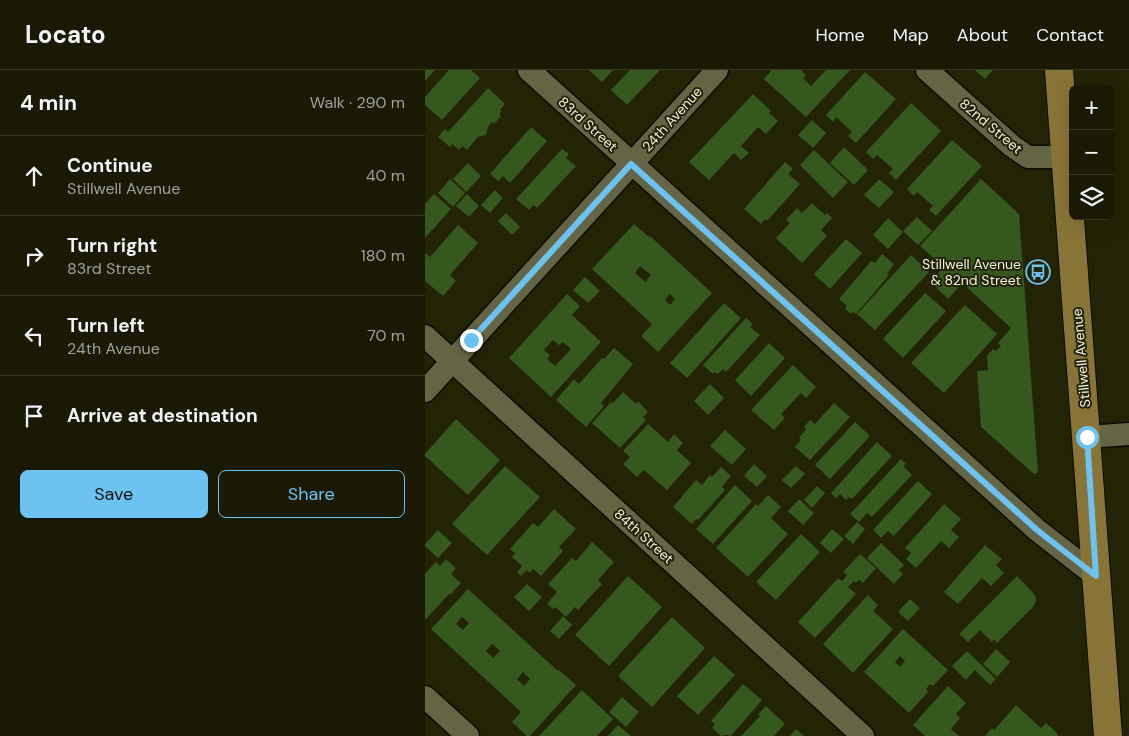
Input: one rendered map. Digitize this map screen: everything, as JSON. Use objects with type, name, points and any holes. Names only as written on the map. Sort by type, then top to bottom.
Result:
[{"type":"main road","name":"Stillwell Avenue","points":[[1059,70],[1087,437],[1107,736]]},
{"type":"street","name":"83rd Street","points":[[529,70],[1037,530],[1096,576]]},
{"type":"street","name":"24th Avenue","points":[[425,391],[717,70]]},
{"type":"street","name":"82nd Street","points":[[927,70],[1012,146],[1028,157],[1065,156]]},
{"type":"street","name":"84th Street","points":[[425,336],[863,736]]},
{"type":"street","points":[[1087,437],[1129,434]]},
{"type":"street","points":[[425,697],[468,736]]},
{"type":"building","points":[[425,70],[435,70],[425,81]]},
{"type":"building","points":[[449,70],[471,70],[480,78],[442,120],[425,105],[425,97]]},
{"type":"building","points":[[589,70],[613,70],[602,82]]},
{"type":"building","points":[[630,70],[660,70],[627,105],[611,90]]},
{"type":"building","points":[[772,70],[801,70],[806,75],[803,78],[811,86],[826,70],[850,70],[806,117],[764,79]]},
{"type":"building","points":[[975,70],[993,70],[985,79]]},
{"type":"building","points":[[865,72],[896,99],[856,143],[848,136],[852,132],[836,117],[833,122],[826,115]]},
{"type":"building","points":[[488,88],[505,104],[500,110],[502,111],[499,114],[501,116],[494,124],[492,122],[488,127],[486,135],[478,137],[467,150],[463,146],[459,150],[452,144],[450,147],[438,137],[445,129],[448,132]]},
{"type":"building","points":[[753,94],[771,111],[769,113],[778,121],[766,134],[758,127],[741,146],[749,153],[741,160],[734,153],[709,180],[689,162]]},
{"type":"building","points":[[911,103],[941,131],[896,180],[889,173],[893,169],[877,155],[873,159],[866,152]]},
{"type":"building","points":[[812,120],[826,133],[813,148],[798,135]]},
{"type":"building","points":[[531,127],[547,141],[510,183],[503,176],[498,181],[490,174]]},
{"type":"building","points":[[952,140],[982,166],[936,216],[929,210],[933,206],[917,192],[914,196],[907,189]]},
{"type":"building","points":[[844,147],[868,170],[854,185],[830,163]]},
{"type":"building","points":[[562,149],[569,154],[566,158],[576,166],[537,208],[533,205],[529,210],[516,199]]},
{"type":"building","points":[[814,150],[848,182],[833,198],[800,165]]},
{"type":"building","points":[[785,162],[793,169],[788,174],[800,184],[767,221],[765,219],[761,224],[744,209]]},
{"type":"building","points":[[468,163],[481,176],[466,192],[453,179]]},
{"type":"building","points":[[450,179],[465,193],[453,207],[438,193]]},
{"type":"building","points":[[879,179],[894,192],[879,208],[864,195]]},
{"type":"building","points":[[981,179],[1019,214],[1038,472],[1034,474],[981,427],[977,371],[988,370],[987,356],[993,349],[996,351],[1001,346],[998,343],[1011,328],[962,283],[948,299],[930,282],[944,267],[920,246]]},
{"type":"building","points":[[495,190],[503,198],[490,213],[481,205]]},
{"type":"building","points":[[434,194],[451,209],[425,238],[425,204]]},
{"type":"building","points":[[467,194],[479,206],[469,217],[456,206]]},
{"type":"building","points":[[812,203],[825,215],[827,213],[832,218],[821,230],[827,236],[802,263],[776,238],[790,223],[786,220],[797,208],[802,213]]},
{"type":"building","points":[[506,213],[520,227],[512,235],[498,221]]},
{"type":"building","points":[[917,217],[932,231],[918,245],[903,231]]},
{"type":"building","points":[[888,218],[903,232],[888,249],[873,235]]},
{"type":"building","points":[[634,224],[650,236],[712,293],[658,352],[641,336],[652,324],[592,269]],"holes":[[[640,266],[651,275],[645,282],[635,273]],[[670,294],[675,299],[670,305],[665,300]]]},
{"type":"building","points":[[458,225],[478,243],[450,275],[456,281],[443,296],[425,281],[425,253],[430,257]]},
{"type":"building","points":[[846,239],[862,253],[830,289],[814,274]]},
{"type":"building","points":[[882,254],[894,264],[887,274],[889,275],[856,314],[853,312],[851,314],[845,309],[847,306],[839,299],[871,261],[875,263]]},
{"type":"building","points":[[911,255],[929,272],[875,330],[857,314]]},
{"type":"building","points":[[585,277],[600,291],[588,303],[573,290]]},
{"type":"building","points":[[925,293],[946,311],[903,358],[883,339]]},
{"type":"building","points":[[567,294],[580,306],[572,315],[601,342],[551,397],[509,358]],"holes":[[[553,340],[559,345],[563,342],[571,349],[555,366],[547,359],[550,355],[544,350]]]},
{"type":"building","points":[[724,303],[741,318],[687,378],[670,363]]},
{"type":"building","points":[[965,305],[997,334],[944,393],[911,363]]},
{"type":"building","points":[[746,318],[753,324],[750,327],[760,335],[726,372],[723,369],[718,374],[714,372],[713,374],[703,365]]},
{"type":"building","points":[[769,343],[785,358],[751,396],[735,380]]},
{"type":"building","points":[[614,348],[633,364],[601,403],[604,406],[586,427],[556,400],[574,379],[579,384],[602,358],[604,359]]},
{"type":"building","points":[[793,365],[816,387],[806,398],[801,393],[781,414],[785,418],[774,430],[751,410]]},
{"type":"building","points":[[710,384],[724,398],[708,415],[694,401]]},
{"type":"building","points":[[623,392],[636,404],[638,401],[648,412],[643,417],[646,420],[620,448],[592,423]]},
{"type":"building","points":[[834,403],[850,417],[810,460],[795,447],[806,429],[804,427],[810,420],[815,424]]},
{"type":"building","points":[[456,419],[500,460],[468,495],[425,456]]},
{"type":"building","points":[[855,422],[870,436],[830,479],[815,465]]},
{"type":"building","points":[[648,424],[668,442],[674,434],[683,443],[677,450],[691,463],[667,490],[644,470],[637,477],[623,464],[630,457],[623,451]]},
{"type":"building","points":[[725,430],[746,449],[732,465],[710,446]]},
{"type":"building","points":[[877,442],[892,456],[852,499],[849,497],[846,500],[840,494],[836,498],[831,493]]},
{"type":"building","points":[[901,459],[906,464],[903,466],[912,475],[872,517],[867,513],[859,522],[850,514]]},
{"type":"building","points":[[754,464],[767,476],[757,487],[744,476]]},
{"type":"building","points":[[505,466],[540,497],[487,555],[452,524]]},
{"type":"building","points":[[796,466],[805,474],[791,488],[782,480]]},
{"type":"building","points":[[721,467],[731,476],[722,487],[725,490],[698,520],[696,519],[692,524],[673,507],[696,480],[702,485],[710,475],[712,477]]},
{"type":"building","points":[[918,481],[932,494],[894,536],[888,531],[881,538],[873,530]]},
{"type":"building","points":[[735,485],[752,501],[713,544],[696,529]]},
{"type":"building","points":[[817,486],[825,493],[812,508],[804,500]]},
{"type":"building","points":[[768,495],[781,507],[771,518],[788,534],[748,577],[716,548],[756,504],[758,506]]},
{"type":"building","points":[[799,499],[814,513],[803,525],[788,511]]},
{"type":"building","points":[[944,504],[961,519],[951,530],[959,537],[949,548],[941,541],[916,568],[906,559],[911,553],[905,548]]},
{"type":"building","points":[[554,509],[576,529],[559,547],[563,551],[541,576],[533,569],[530,573],[527,570],[521,576],[517,572],[522,566],[512,557],[515,553],[510,549],[533,523],[538,527]]},
{"type":"building","points":[[857,522],[865,529],[853,544],[844,536]]},
{"type":"building","points":[[832,529],[844,539],[831,553],[820,543]]},
{"type":"building","points":[[438,530],[452,543],[438,558],[425,544]]},
{"type":"building","points":[[801,534],[820,552],[776,600],[756,582]]},
{"type":"building","points":[[592,542],[614,562],[598,580],[602,584],[578,610],[575,607],[566,617],[555,607],[553,609],[547,604],[557,592],[548,584],[572,558],[576,561]]},
{"type":"building","points":[[881,543],[904,565],[899,570],[903,574],[894,584],[867,558]]},
{"type":"building","points":[[985,545],[1002,559],[996,565],[1004,573],[991,586],[982,578],[958,604],[944,592]]},
{"type":"building","points":[[860,554],[876,568],[863,583],[859,580],[856,583],[854,581],[848,587],[856,594],[815,638],[798,622],[838,578],[842,581],[847,575],[843,572]]},
{"type":"building","points":[[446,559],[456,568],[451,574],[461,583],[425,620],[425,574],[436,562],[440,566]]},
{"type":"building","points":[[628,576],[662,607],[609,666],[575,635]]},
{"type":"building","points":[[1017,576],[1035,595],[1034,606],[997,643],[994,639],[992,642],[980,630],[968,642],[959,634]]},
{"type":"building","points":[[527,584],[542,597],[529,611],[514,597]]},
{"type":"building","points":[[468,589],[576,685],[530,736],[527,736],[512,722],[521,712],[431,629]],"holes":[[[462,617],[469,623],[463,630],[456,624]],[[492,644],[500,651],[493,658],[486,651]],[[523,672],[530,679],[524,686],[517,679]]]},
{"type":"building","points":[[868,595],[878,605],[873,611],[893,629],[853,673],[823,644]]},
{"type":"building","points":[[910,599],[920,608],[908,621],[898,612]]},
{"type":"building","points":[[563,616],[572,625],[559,639],[550,631]]},
{"type":"building","points":[[672,617],[705,648],[652,707],[618,676]]},
{"type":"building","points":[[903,629],[948,670],[933,686],[930,684],[926,689],[928,692],[909,713],[864,672]],"holes":[[[900,656],[905,661],[900,667],[895,662]]]},
{"type":"building","points":[[996,649],[1010,662],[997,677],[983,664]]},
{"type":"building","points":[[967,651],[996,679],[990,685],[975,670],[966,680],[952,666]]},
{"type":"building","points":[[714,656],[735,675],[698,715],[677,696]]},
{"type":"building","points":[[743,684],[762,700],[731,736],[721,736],[712,728],[715,724],[711,721]]},
{"type":"building","points":[[948,686],[966,703],[956,714],[960,718],[951,729],[959,736],[925,736],[913,725]]},
{"type":"building","points":[[582,690],[613,719],[597,736],[539,736]]},
{"type":"building","points":[[622,697],[639,712],[626,727],[609,712]]},
{"type":"building","points":[[1016,705],[1041,728],[1046,723],[1058,736],[985,736],[992,728],[994,730]]},
{"type":"building","points":[[766,706],[785,724],[774,736],[741,736],[760,716],[758,714]]},
{"type":"building","points":[[618,725],[631,736],[608,736]]},
{"type":"building","points":[[796,729],[804,736],[790,736]]},
{"type":"place","name":"Stillwell Avenue & 82nd Street","points":[[1038,272]]},
{"type":"route","points":[[471,340],[631,164],[1037,530],[1096,576],[1087,437]]}]
